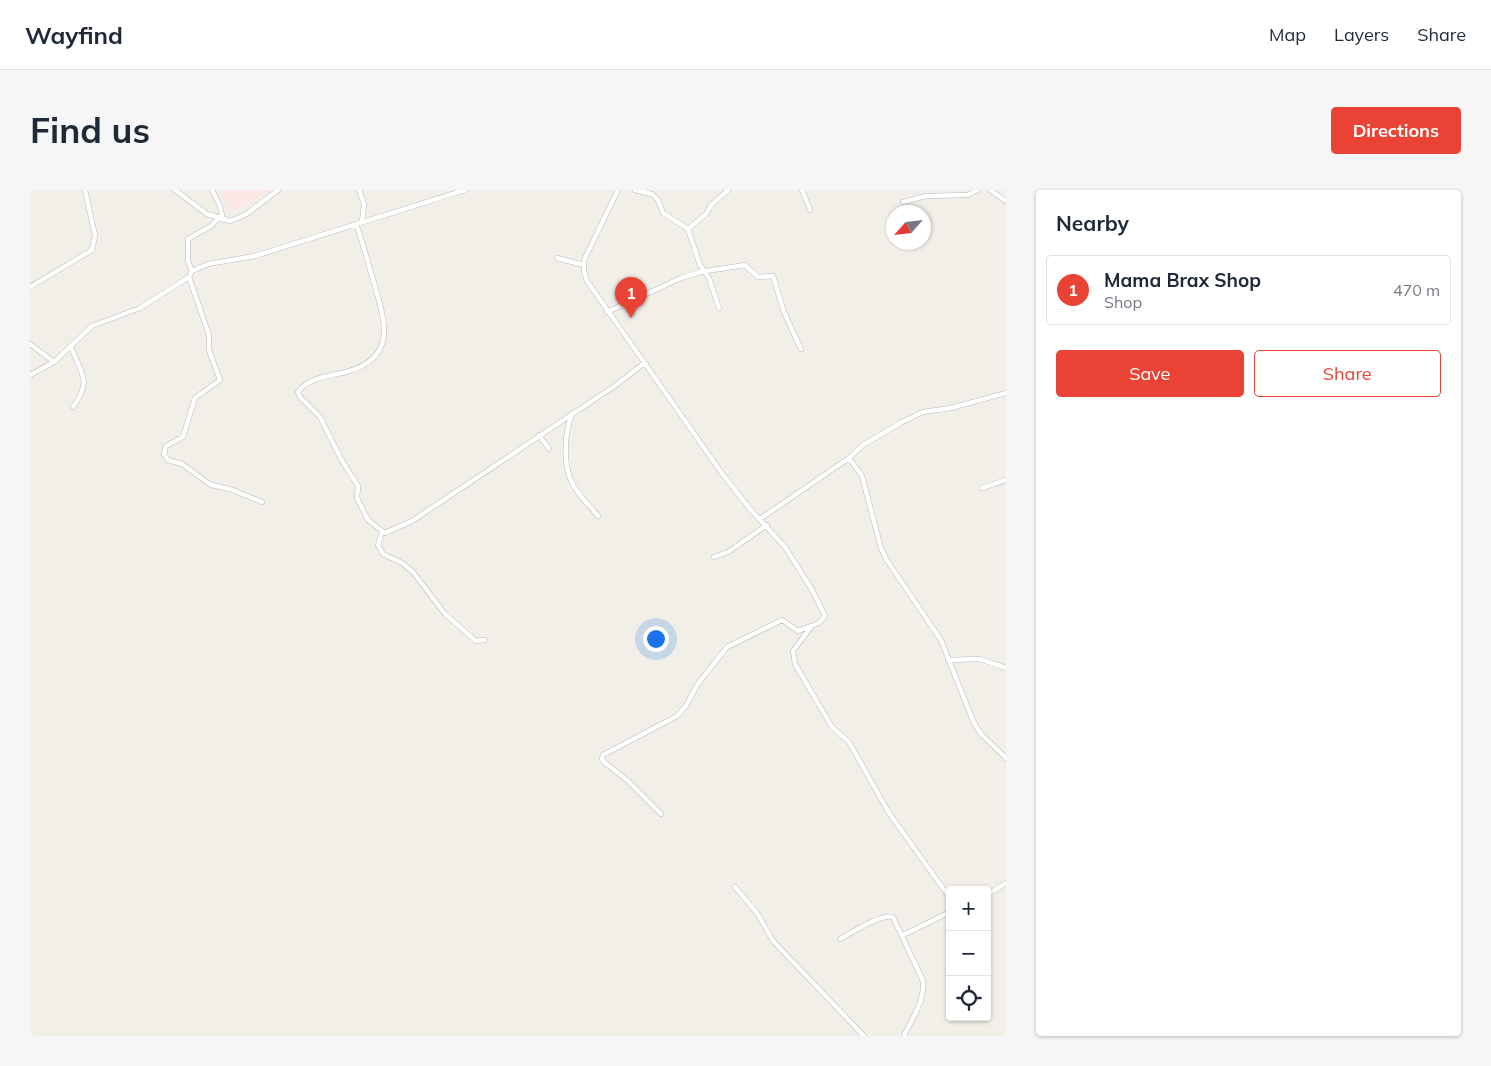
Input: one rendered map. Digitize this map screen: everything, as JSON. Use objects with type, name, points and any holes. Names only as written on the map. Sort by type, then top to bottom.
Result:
[{"type":"street","points":[[30,287],[92,250],[95,235],[85,190]]},
{"type":"street","points":[[175,190],[201,210],[221,220],[235,220],[246,215],[278,190]]},
{"type":"street","points":[[212,190],[220,206],[221,220]]},
{"type":"street","points":[[362,222],[364,204],[360,192],[367,190]]},
{"type":"street","points":[[30,375],[54,362],[92,326],[140,308],[189,277],[192,271],[208,264],[256,256],[465,190]]},
{"type":"street","points":[[618,190],[584,265],[587,282],[721,472],[785,547],[822,607],[823,619],[811,626],[795,631],[782,620],[730,644],[696,685],[682,712],[603,755],[602,760],[627,780],[661,814]]},
{"type":"street","points":[[635,190],[652,194],[658,200],[663,213],[688,229],[719,308]]},
{"type":"street","points":[[706,209],[728,190]]},
{"type":"street","points":[[802,190],[810,210]]},
{"type":"street","points":[[903,202],[926,196],[967,195],[978,190]]},
{"type":"street","points":[[990,190],[1006,201]]},
{"type":"street","points":[[688,229],[706,214],[712,204]]},
{"type":"street","points":[[192,271],[188,262],[188,239],[221,220]]},
{"type":"street","points":[[356,224],[386,325],[381,346],[374,357],[364,365],[348,372],[314,380],[298,392],[300,397],[320,417],[341,459],[358,486],[357,498],[368,520],[382,532],[388,532],[412,521],[616,385],[644,364]]},
{"type":"street","points":[[558,258],[584,265]]},
{"type":"street","points":[[607,312],[681,278],[745,265],[758,277],[773,276],[784,312],[801,349]]},
{"type":"street","points":[[189,277],[209,335],[209,350],[220,380],[195,398],[182,437],[166,446],[164,454],[168,460],[182,464],[211,484],[230,489],[262,502]]},
{"type":"street","points":[[30,344],[54,362]]},
{"type":"street","points":[[71,347],[85,384],[81,395],[73,407]]},
{"type":"street","points":[[760,519],[849,458],[864,445],[912,416],[1006,393]]},
{"type":"street","points":[[573,413],[567,435],[569,477],[598,516]]},
{"type":"street","points":[[539,436],[550,449]]},
{"type":"street","points":[[849,458],[862,476],[880,548],[913,602],[934,628],[973,721],[982,734],[1006,758]]},
{"type":"street","points":[[982,488],[1006,480]]},
{"type":"street","points":[[714,558],[767,525]]},
{"type":"street","points":[[382,532],[378,545],[383,554],[402,563],[413,572],[445,614],[476,641],[485,640]]},
{"type":"street","points":[[811,626],[793,651],[795,664],[832,728],[849,742],[889,813],[946,892]]},
{"type":"street","points":[[948,660],[980,659],[1006,668]]},
{"type":"street","points":[[991,892],[1006,883]]},
{"type":"street","points":[[735,887],[757,913],[773,941],[864,1036]]},
{"type":"street","points":[[903,935],[946,914]]},
{"type":"street","points":[[840,939],[889,916],[893,917],[903,935],[924,987],[918,1009],[904,1036]]},
{"type":"shaded area","points":[[220,190],[264,190],[265,194],[229,212]]},
{"type":"place","name":"Mama Brax Shop","points":[[631,318]]}]
